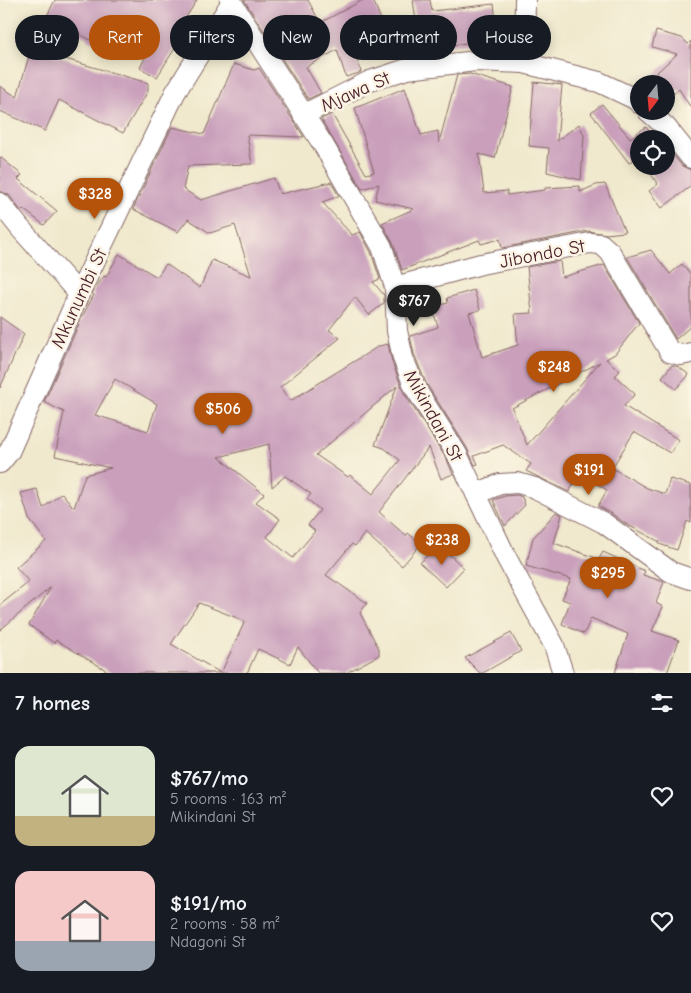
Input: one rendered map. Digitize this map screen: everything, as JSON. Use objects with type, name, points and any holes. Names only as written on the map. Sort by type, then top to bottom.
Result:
[{"type":"street","points":[[524,64],[525,0]]},
{"type":"street","name":"Mikindani St","points":[[231,2],[324,146],[382,247],[395,287],[397,331],[415,388],[457,454],[508,559],[554,645],[563,673]]},
{"type":"street","name":"Mkunumbi St","points":[[0,463],[9,452],[79,294],[175,93],[231,2]]},
{"type":"street","name":"Mjawa St","points":[[303,115],[370,81],[407,69],[476,61],[524,64],[599,82],[630,97]]},
{"type":"street","points":[[658,120],[691,158]]},
{"type":"street","points":[[0,203],[79,294]]},
{"type":"street","name":"Jibondo St","points":[[395,287],[481,264],[590,243],[601,244],[610,252],[670,352],[681,355],[691,353]]},
{"type":"street","points":[[476,494],[500,484],[518,483],[535,488],[604,523],[671,572],[691,579]]},
{"type":"building","points":[[55,0],[197,0],[187,15],[170,15],[170,56],[157,77],[140,68],[144,60],[160,60],[160,15],[89,15],[89,39],[79,34],[79,15],[48,15]]},
{"type":"building","points":[[244,0],[308,0],[316,15],[263,15],[263,29]]},
{"type":"building","points":[[363,0],[373,0],[379,15],[340,15],[340,59],[337,50],[330,54],[330,18]]},
{"type":"building","points":[[413,0],[430,0],[432,11],[494,4],[495,15],[467,15],[467,43],[457,44],[457,15],[415,15]]},
{"type":"building","points":[[656,31],[682,38],[688,44],[691,41],[691,108],[679,89],[675,92],[675,75],[654,75],[677,54],[652,47]]},
{"type":"building","points":[[28,60],[69,60],[148,83],[148,91],[123,133],[59,100],[45,131],[0,111],[0,86],[17,97]]},
{"type":"building","points":[[283,60],[319,60],[306,67],[321,93],[308,99]]},
{"type":"building","points":[[340,60],[357,60],[361,72],[346,77]]},
{"type":"building","points":[[234,64],[254,70],[259,68],[304,137],[247,135],[252,164],[188,166],[183,189],[201,200],[274,178],[280,194],[331,182],[339,196],[322,202],[352,235],[360,232],[371,252],[380,279],[373,282],[384,295],[384,303],[369,315],[355,297],[329,330],[340,338],[280,387],[290,401],[379,346],[388,344],[392,362],[404,393],[447,460],[453,474],[441,479],[429,447],[379,512],[406,536],[408,533],[421,544],[402,566],[365,533],[355,546],[352,544],[326,575],[367,603],[360,613],[379,649],[379,655],[346,673],[318,673],[298,647],[290,664],[258,649],[247,673],[221,673],[111,673],[56,640],[54,643],[29,625],[51,587],[0,630],[0,605],[29,582],[16,567],[46,541],[29,519],[21,493],[37,489],[43,508],[62,493],[74,508],[85,475],[111,468],[55,456],[64,412],[44,402],[94,295],[92,294],[93,292],[104,276],[106,277],[119,254],[157,277],[166,264],[200,288],[212,260],[251,276],[235,225],[210,233],[188,219],[178,232],[133,209],[172,127],[204,134]],"holes":[[[115,379],[157,404],[148,431],[95,415]],[[397,386],[375,445],[384,448],[400,460],[373,494],[350,475],[348,477],[316,455]],[[269,444],[272,487],[285,476],[311,494],[307,499],[320,510],[308,525],[315,531],[293,558],[267,537],[280,519],[256,502],[264,494],[219,457]],[[199,603],[245,621],[221,673],[171,644]]]},
{"type":"building","points":[[470,74],[513,87],[495,158],[479,154],[484,193],[507,191],[507,195],[545,190],[545,188],[580,186],[580,192],[596,185],[605,184],[625,232],[606,234],[588,231],[502,248],[500,239],[481,244],[479,240],[402,270],[393,243],[382,223],[414,209],[375,200],[379,184],[362,189],[321,119],[332,114],[366,174],[374,172],[355,108],[405,88],[421,135],[438,131],[439,143],[457,75]]},
{"type":"building","points":[[534,82],[562,85],[557,141],[579,124],[584,135],[581,180],[547,172],[549,148],[529,146]]},
{"type":"building","points":[[602,104],[630,138],[630,162],[629,163],[591,113]]},
{"type":"building","points":[[0,157],[22,175],[18,179],[57,211],[44,225],[23,209],[21,211],[9,195],[0,191]]},
{"type":"building","points":[[675,157],[682,166],[691,170],[691,186],[662,208],[649,191],[658,184],[652,175],[675,175]]},
{"type":"building","points":[[651,250],[670,274],[682,264],[691,275],[691,326],[676,339],[627,257]]},
{"type":"building","points":[[560,261],[562,277],[604,265],[639,323],[615,354],[606,359],[620,371],[615,376],[635,394],[624,406],[679,440],[670,453],[634,432],[612,468],[647,488],[665,494],[670,479],[691,485],[691,523],[687,521],[677,550],[659,544],[660,542],[626,524],[598,506],[607,490],[580,474],[569,492],[526,471],[531,464],[503,445],[474,456],[478,464],[475,465],[467,448],[426,383],[414,354],[410,336],[438,327],[432,307],[448,303],[447,298],[474,290],[480,310],[469,313],[482,357],[518,345],[515,314],[532,313],[527,267]],"holes":[[[600,362],[527,445],[512,408]]]},
{"type":"building","points":[[0,317],[24,334],[0,388]]},
{"type":"building","points":[[672,365],[679,367],[689,375],[676,389],[662,377]]},
{"type":"building","points":[[517,495],[522,497],[525,505],[505,526],[493,500]]},
{"type":"building","points":[[556,512],[562,515],[554,543],[599,559],[603,552],[645,571],[643,575],[664,582],[656,603],[663,607],[652,631],[679,640],[667,673],[615,673],[628,634],[591,618],[584,634],[562,624],[570,602],[562,599],[571,579],[526,566],[533,538]]},
{"type":"building","points":[[438,544],[464,568],[446,587],[420,563]]},
{"type":"building","points":[[511,633],[521,651],[483,673],[480,673],[465,658]]}]
